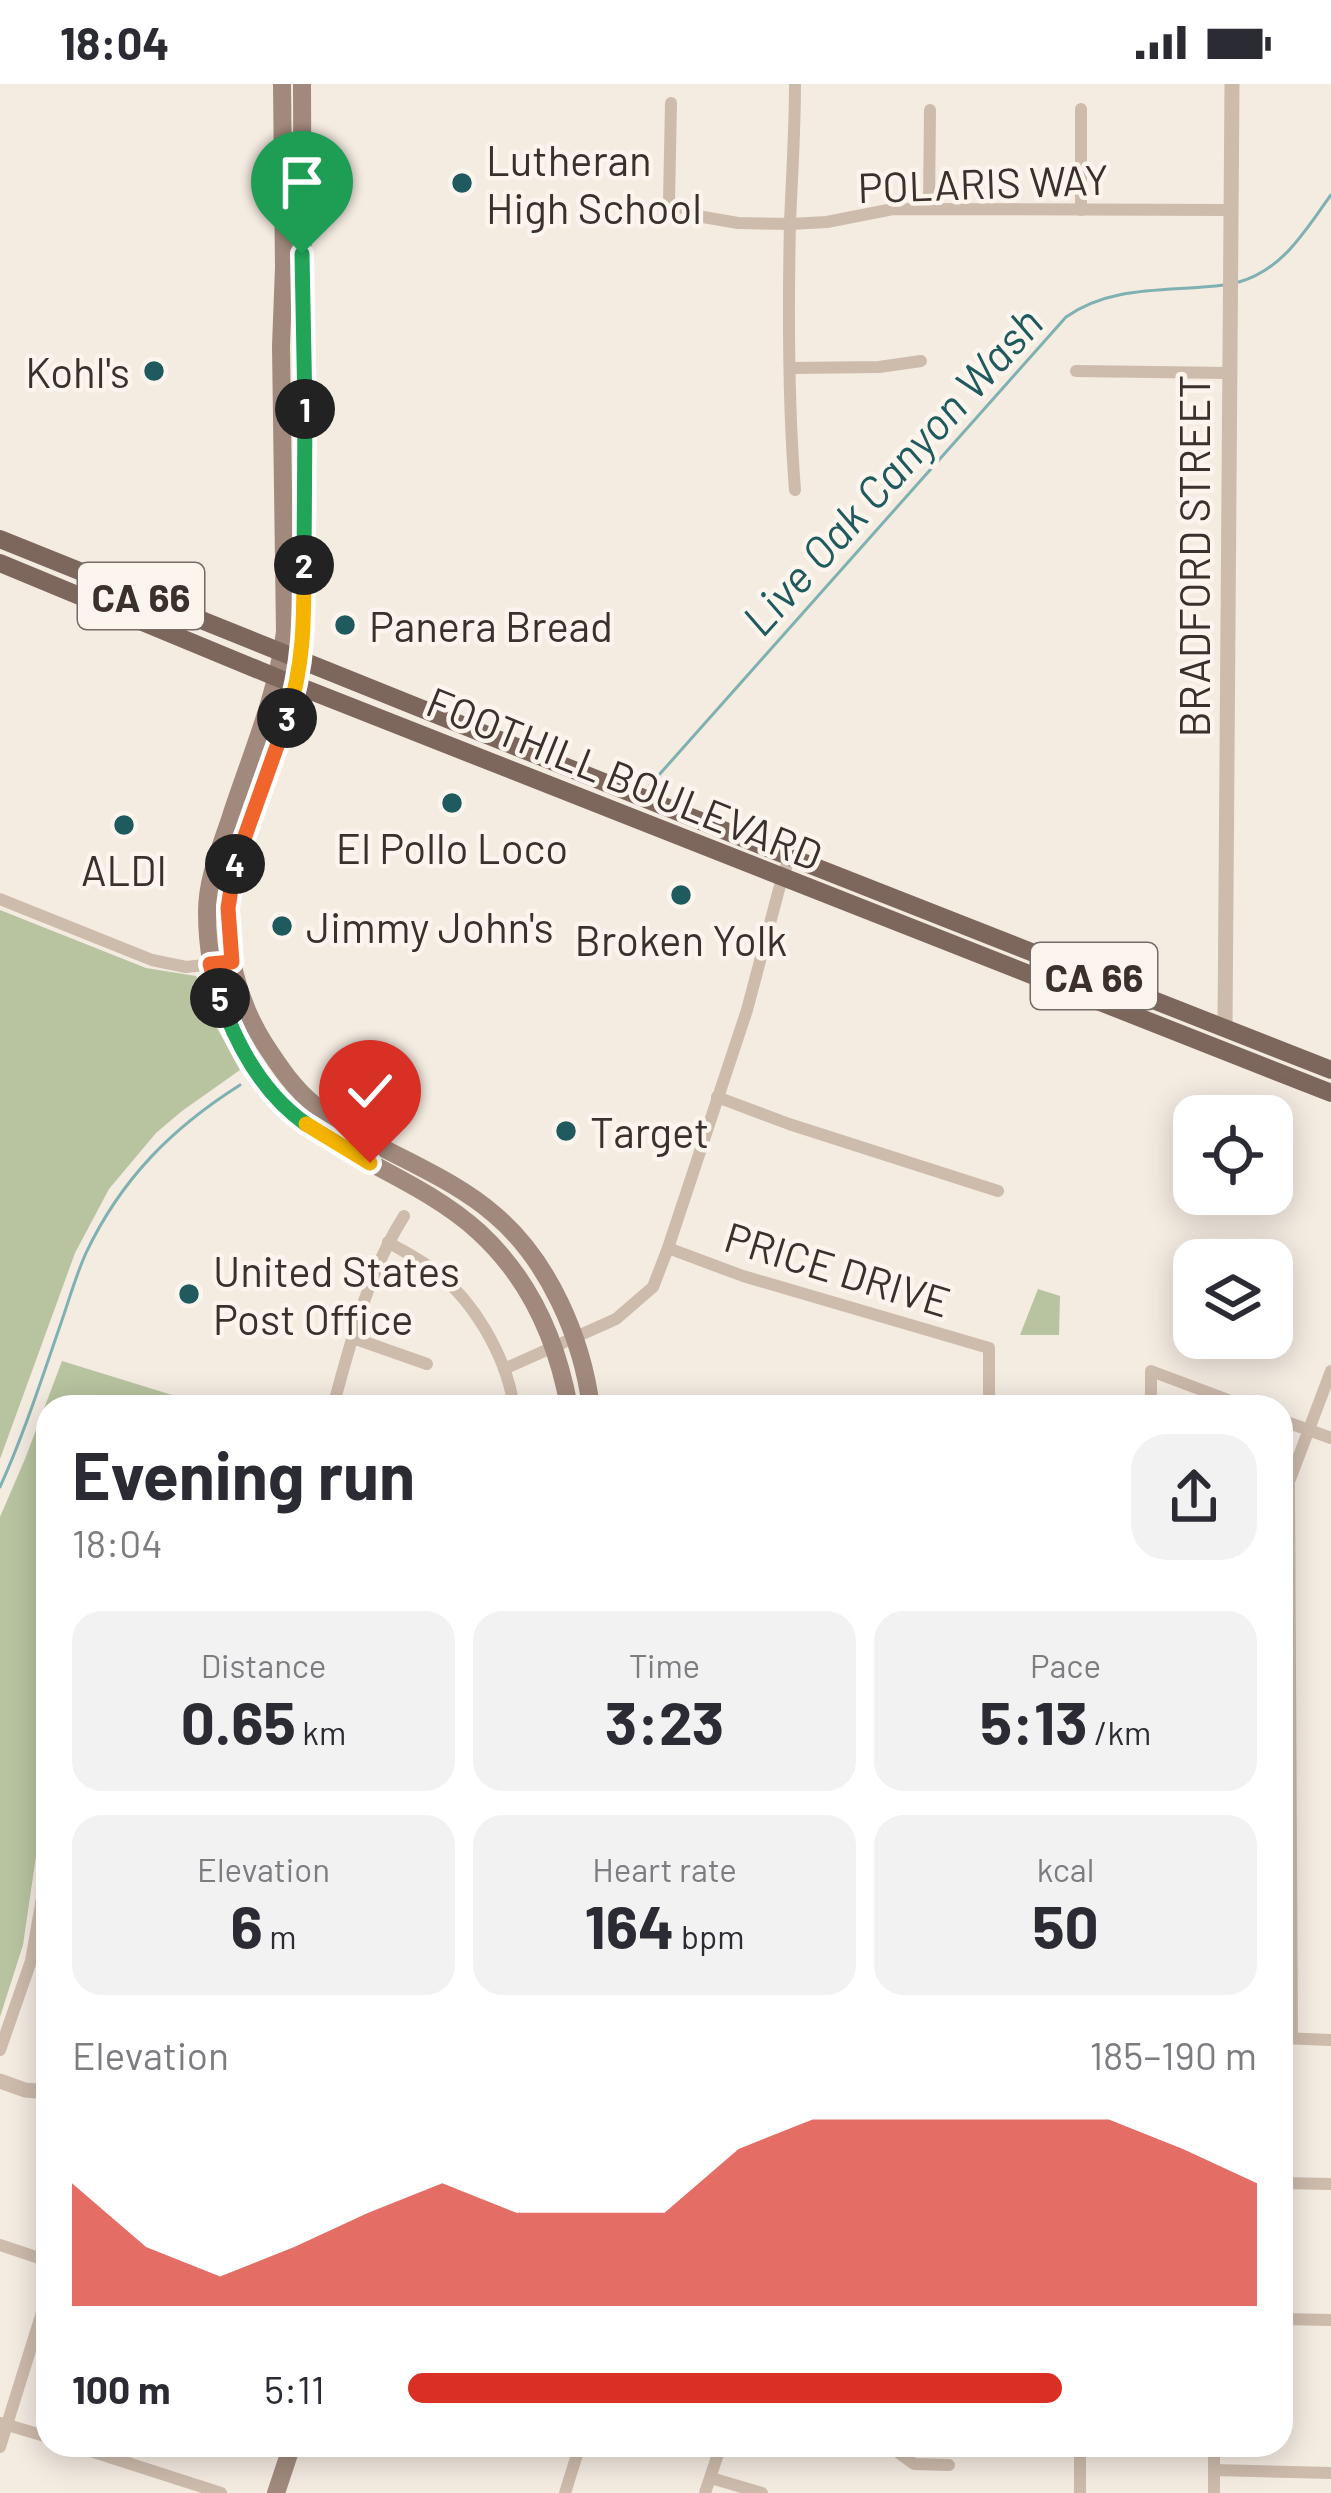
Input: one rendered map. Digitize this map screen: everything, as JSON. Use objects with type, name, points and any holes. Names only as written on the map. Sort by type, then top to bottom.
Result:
[{"type":"main road","points":[[282,84],[285,632],[292,657]]},
{"type":"main road","points":[[302,84],[304,642],[292,657],[272,764],[234,867],[228,908],[232,962],[253,1024],[296,1089],[331,1117],[495,1215],[527,1249],[560,1302],[584,1365],[589,1395]]},
{"type":"main road","name":"FOOTHILL BOULEVARD","points":[[0,539],[1225,1028]]},
{"type":"main road","name":"FOOTHILL BOULEVARD","points":[[0,563],[1331,1093]]},
{"type":"main road","points":[[287,681],[215,859],[207,905],[210,964],[220,998],[249,1064],[296,1117],[446,1207],[478,1232],[524,1284],[554,1345],[566,1395]]},
{"type":"main road","name":"CA 66","points":[[1225,1028],[1331,1070]]},
{"type":"main road","points":[[276,2493],[288,2457]]},
{"type":"street","points":[[795,84],[790,224],[795,490]]},
{"type":"street","name":"BRADFORD STREET","points":[[1225,1028],[1232,84]]},
{"type":"street","name":"POLARIS WAY","points":[[671,103],[669,202],[703,217],[790,224],[893,209],[1231,210]]},
{"type":"street","points":[[1081,109],[1081,210]]},
{"type":"street","points":[[929,208],[930,110]]},
{"type":"street","points":[[791,368],[879,367],[921,361]]},
{"type":"street","points":[[1076,371],[1229,373]]},
{"type":"street","points":[[504,1369],[616,1318],[653,1287],[752,992],[790,857]]},
{"type":"street","points":[[0,899],[152,960],[186,967],[232,962]]},
{"type":"street","points":[[717,1097],[998,1191]]},
{"type":"street","points":[[336,1395],[374,1271],[404,1216]]},
{"type":"street","points":[[388,1242],[431,1268],[467,1302],[504,1369],[511,1395]]},
{"type":"street","name":"PRICE DRIVE","points":[[668,1248],[743,1276],[989,1348],[989,1395]]},
{"type":"street","points":[[352,1338],[427,1364]]},
{"type":"street","points":[[1151,1395],[1150,1371],[1215,1395]]},
{"type":"street","points":[[1293,1471],[1331,1371]]},
{"type":"street","points":[[1293,1424],[1331,1438]]},
{"type":"street","points":[[0,2050],[36,1932]]},
{"type":"street","points":[[1293,2038],[1331,2040]]},
{"type":"street","points":[[0,2081],[36,2091]]},
{"type":"street","points":[[1293,2182],[1331,2184]]},
{"type":"street","points":[[0,2245],[36,2256]]},
{"type":"street","points":[[1293,2319],[1331,2320]]},
{"type":"street","points":[[0,2447],[36,2328]]},
{"type":"street","points":[[4,2423],[36,2434]]},
{"type":"street","points":[[109,2457],[221,2493]]},
{"type":"street","points":[[565,2493],[576,2457]]},
{"type":"street","points":[[706,2493],[717,2457]]},
{"type":"street","points":[[904,2457],[914,2464],[949,2465]]},
{"type":"street","points":[[1080,2457],[1080,2493]]},
{"type":"street","points":[[1214,2457],[1214,2493]]},
{"type":"street","points":[[1214,2470],[1331,2473]]},
{"type":"street","points":[[710,2478],[762,2493]]},
{"type":"green space","points":[[0,910],[146,968],[196,976],[240,1070],[156,1133],[109,1189],[75,1253],[0,1459]]},
{"type":"green space","points":[[1038,1289],[1060,1296],[1059,1335],[1020,1335]]},
{"type":"green space","points":[[62,1361],[172,1395],[49,1395]]},
{"type":"green space","points":[[36,1430],[36,1856],[23,1945],[0,2017],[0,1517]]},
{"type":"waterway","name":"Live Oak Canyon Wash","points":[[1239,282],[1281,258],[1331,195]]},
{"type":"waterway","name":"Live Oak Canyon Wash","points":[[650,785],[1066,317],[1122,294],[1224,285]]},
{"type":"waterway","points":[[0,1487],[79,1270],[100,1226],[151,1157],[192,1119],[240,1085]]},
{"type":"place","name":"Lutheran High School","points":[[462,183]]},
{"type":"place","name":"Kohl's","points":[[154,371]]},
{"type":"place","name":"Panera Bread","points":[[345,625]]},
{"type":"place","name":"El Pollo Loco","points":[[452,803]]},
{"type":"place","name":"ALDI","points":[[124,825]]},
{"type":"place","name":"Broken Yolk","points":[[681,895]]},
{"type":"place","name":"Jimmy John's","points":[[282,926]]},
{"type":"place","name":"Target","points":[[566,1131]]},
{"type":"place","name":"United States Post Office","points":[[189,1294]]},
{"type":"route","points":[[302,254],[304,642],[292,701],[234,867],[228,908],[232,962],[210,964],[226,1015],[249,1064],[296,1117],[370,1163]]}]
